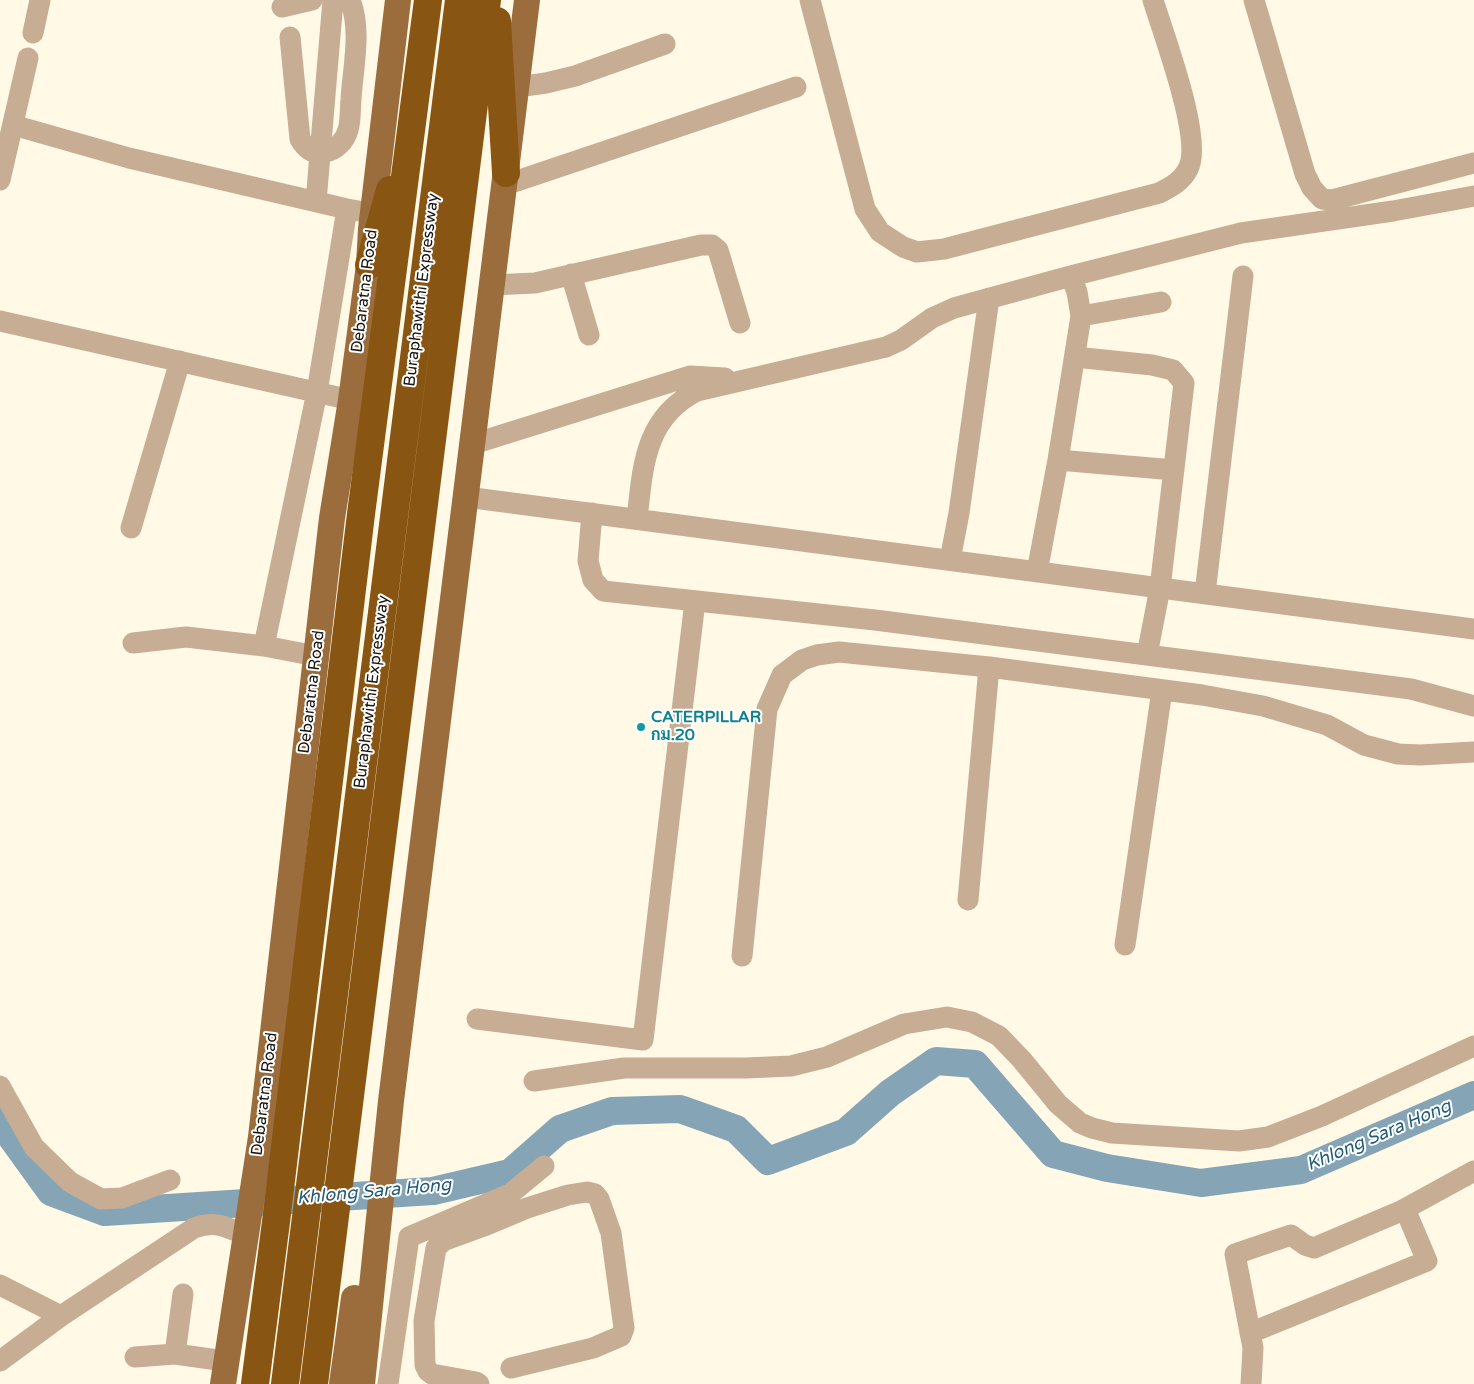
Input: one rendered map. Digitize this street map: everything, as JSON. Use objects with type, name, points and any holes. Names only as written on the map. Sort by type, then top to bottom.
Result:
[{"type":"highway","name":"Debaratna Road","points":[[255,1384],[359,524],[428,0]]},
{"type":"highway","name":"Buraphawithi Expressway","points":[[285,1384],[459,0]]},
{"type":"highway","name":"Buraphawithi Expressway","points":[[314,1384],[488,0]]},
{"type":"highway","points":[[496,0],[506,179]]},
{"type":"highway","points":[[330,1384],[368,1194],[496,0]]},
{"type":"highway","points":[[369,266],[418,87]]},
{"type":"main road","name":"Debaratna Road","points":[[237,1384],[230,1366],[247,1225],[261,1137],[332,518],[351,400],[369,266],[371,229],[398,0]]},
{"type":"main road","points":[[342,1384],[368,1194],[391,1101],[527,0]]},
{"type":"main road","points":[[362,1384],[368,1194]]},
{"type":"lane","points":[[33,33],[40,0]]},
{"type":"lane","points":[[282,7],[312,0]]},
{"type":"lane","points":[[316,202],[333,0]]},
{"type":"lane","points":[[290,37],[300,139],[310,151],[330,152],[338,147],[348,129],[356,42],[355,20],[350,0]]},
{"type":"lane","points":[[810,0],[864,209],[880,232],[903,247],[917,252],[944,249],[1159,193],[1175,185],[1189,168],[1193,144],[1186,106],[1153,0]]},
{"type":"lane","points":[[1254,0],[1305,174],[1312,188],[1322,199],[1332,200],[1474,163]]},
{"type":"lane","points":[[516,87],[546,83],[574,76],[665,44]]},
{"type":"lane","points":[[0,180],[28,58]]},
{"type":"lane","points":[[506,179],[796,87]]},
{"type":"lane","points":[[13,125],[129,158],[347,209],[374,213]]},
{"type":"lane","points":[[637,519],[644,462],[658,424],[685,397],[698,391],[886,347],[901,340],[932,318],[954,308],[1241,233],[1393,211],[1474,196]]},
{"type":"lane","points":[[264,646],[317,392],[347,209]]},
{"type":"lane","points":[[492,285],[535,283],[701,245],[712,245],[718,250],[740,323]]},
{"type":"lane","points":[[572,274],[589,335]]},
{"type":"lane","points":[[1037,572],[1058,460],[1081,316],[1077,292],[1071,276]]},
{"type":"lane","points":[[1204,594],[1242,276]]},
{"type":"lane","points":[[950,560],[959,513],[988,298]]},
{"type":"lane","points":[[1081,316],[1161,302]]},
{"type":"lane","points":[[0,321],[351,400]]},
{"type":"lane","points":[[1075,357],[1152,365],[1173,370],[1184,384],[1160,588],[1147,655]]},
{"type":"lane","points":[[131,528],[180,361]]},
{"type":"lane","points":[[473,444],[690,376],[752,379]]},
{"type":"lane","points":[[1058,460],[1174,470]]},
{"type":"lane","points":[[466,497],[1474,629]]},
{"type":"lane","points":[[592,514],[588,561],[593,580],[603,591],[875,620],[1411,689],[1474,706]]},
{"type":"lane","points":[[478,1019],[643,1040],[696,601]]},
{"type":"lane","points":[[132,643],[186,637],[264,646],[316,656]]},
{"type":"lane","points":[[742,956],[767,709],[782,675],[802,660],[817,655],[839,652],[989,667],[1202,695],[1263,706],[1327,725],[1364,745],[1398,754],[1420,755],[1474,752]]},
{"type":"lane","points":[[968,900],[989,667]]},
{"type":"lane","points":[[1125,945],[1162,690]]},
{"type":"lane","points":[[534,1081],[624,1068],[791,1066],[827,1058],[904,1024],[947,1017],[972,1022],[999,1036],[1022,1060],[1058,1104],[1080,1123],[1092,1128],[1112,1132],[1239,1141],[1268,1137],[1322,1116],[1474,1046]]},
{"type":"lane","points":[[0,1086],[34,1147],[70,1182],[101,1199],[122,1198],[170,1180]]},
{"type":"lane","points":[[388,1384],[408,1237],[510,1194],[544,1166]]},
{"type":"lane","points":[[1251,1384],[1253,1348],[1235,1254],[1291,1235],[1305,1245],[1314,1248],[1405,1209],[1474,1171]]},
{"type":"lane","points":[[478,1384],[476,1382],[432,1374],[425,1365],[424,1321],[436,1248],[442,1241],[526,1208],[568,1195],[587,1192],[595,1194],[599,1199],[611,1232],[624,1328],[621,1336],[593,1348],[511,1368]]},
{"type":"lane","points":[[1250,1333],[1427,1261],[1405,1209]]},
{"type":"lane","points":[[0,1361],[61,1316],[194,1228],[207,1224],[247,1225]]},
{"type":"lane","points":[[0,1285],[61,1316]]},
{"type":"lane","points":[[175,1354],[183,1294]]},
{"type":"lane","points":[[135,1357],[175,1354],[230,1366]]},
{"type":"waterway","name":"Khlong Sara Hong","points":[[0,1115],[12,1138],[51,1192],[105,1212],[433,1191],[510,1173],[560,1129],[612,1111],[680,1109],[736,1129],[768,1161],[846,1132],[890,1093],[936,1061],[975,1064],[1053,1154],[1107,1168],[1201,1183],[1301,1170],[1474,1095]]},
{"type":"place","name":"CATERPILLAR กม.20","points":[[641,727]]}]
